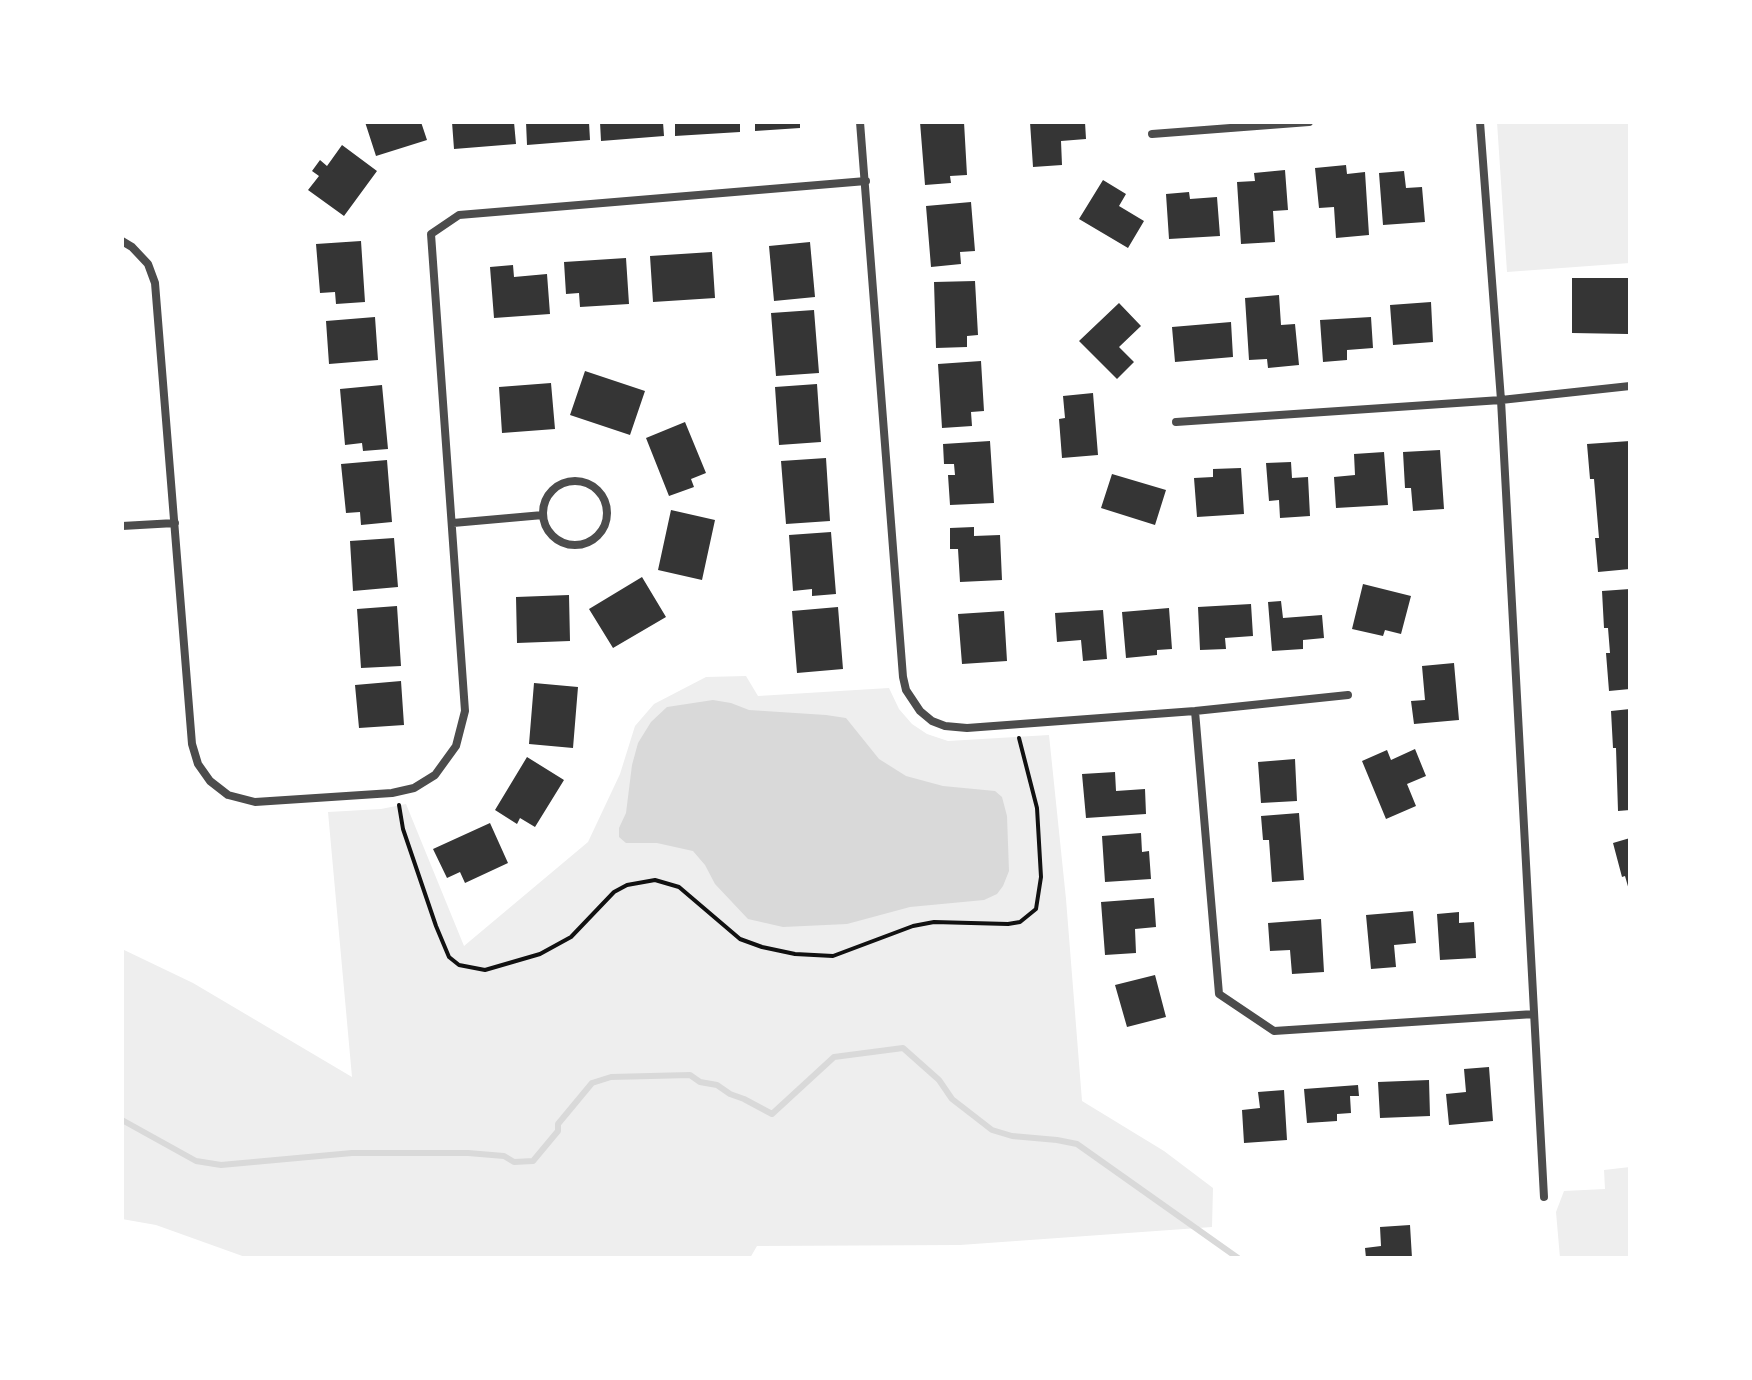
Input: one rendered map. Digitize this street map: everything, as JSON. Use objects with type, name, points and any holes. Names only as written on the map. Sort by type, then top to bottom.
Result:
[{"type":"street","points":[[860,122],[906,690],[920,711],[932,721],[945,726],[967,728],[1195,711],[1348,695]]},
{"type":"street","points":[[1152,134],[1309,122]]},
{"type":"street","points":[[1480,122],[1501,400],[1544,1197]]},
{"type":"street","points":[[122,241],[148,264],[155,283],[192,744],[198,764],[210,781],[228,795],[255,802],[396,792],[414,788],[435,775],[449,760],[462,730],[465,691],[431,234],[459,215],[866,181]]},
{"type":"street","points":[[1176,422],[1501,400],[1630,386]]},
{"type":"street","points":[[573,481],[593,486],[600,493],[607,512],[606,523],[593,541],[571,546],[551,536],[543,515],[548,496],[554,489],[573,481]]},
{"type":"street","points":[[453,523],[543,515]]},
{"type":"street","points":[[122,526],[175,523]]},
{"type":"street","points":[[1195,711],[1219,994],[1274,1031],[1534,1014]]},
{"type":"path","points":[[396,792],[403,829],[436,926],[449,957],[459,965],[485,970],[540,954],[571,937],[614,892],[627,885],[655,880],[679,887],[740,939],[795,954],[833,956],[913,926],[934,922],[1008,924],[1020,922],[1036,909],[1041,877],[1037,808],[1015,724]]},
{"type":"shaded area","points":[[1497,122],[1630,122],[1630,263],[1507,272]]},
{"type":"shaded area","points":[[746,676],[758,696],[889,688],[899,709],[912,724],[927,734],[948,741],[1049,735],[1082,1101],[1164,1151],[1213,1188],[1212,1227],[960,1245],[757,1246],[750,1258],[248,1258],[156,1225],[122,1219],[122,949],[193,983],[352,1077],[328,812],[381,809],[406,804],[464,946],[588,842],[620,774],[635,726],[654,704],[706,677]]},
{"type":"shaded area","points":[[713,700],[749,710],[846,718],[879,759],[906,776],[943,786],[995,791],[1002,797],[1007,816],[1009,871],[1003,886],[997,894],[984,900],[910,907],[847,924],[783,927],[748,919],[715,884],[693,851],[657,843],[626,843],[619,837],[619,828],[626,813],[638,743],[651,722],[667,707]]},
{"type":"shaded area","points":[[1630,1167],[1630,1258],[1560,1258],[1556,1212],[1564,1191],[1605,1189],[1604,1170]]},
{"type":"building","points":[[365,122],[421,122],[427,140],[376,156]]},
{"type":"building","points":[[452,122],[514,122],[516,144],[454,149]]},
{"type":"building","points":[[526,122],[589,122],[590,140],[527,145]]},
{"type":"building","points":[[600,122],[663,122],[664,136],[601,141]]},
{"type":"building","points":[[675,122],[740,122],[740,132],[675,136]]},
{"type":"building","points":[[755,122],[800,122],[800,128],[755,131]]},
{"type":"building","points":[[920,122],[964,122],[967,175],[950,176],[951,183],[925,185]]},
{"type":"building","points":[[1030,122],[1085,122],[1086,139],[1061,141],[1062,165],[1033,167]]},
{"type":"building","points":[[342,145],[377,171],[344,216],[308,190],[319,176],[312,171],[320,160],[327,166]]},
{"type":"building","points":[[1346,165],[1347,174],[1365,172],[1369,235],[1336,238],[1334,207],[1319,208],[1315,168]]},
{"type":"building","points":[[1285,170],[1288,210],[1273,211],[1275,242],[1241,244],[1237,182],[1255,181],[1254,173]]},
{"type":"building","points":[[1404,171],[1406,188],[1422,187],[1425,222],[1383,225],[1379,173]]},
{"type":"building","points":[[1103,180],[1126,194],[1119,206],[1144,221],[1128,248],[1079,219]]},
{"type":"building","points":[[1189,192],[1190,199],[1217,197],[1220,236],[1169,239],[1166,194]]},
{"type":"building","points":[[971,202],[975,251],[960,252],[961,264],[931,267],[926,206]]},
{"type":"building","points":[[361,241],[365,302],[336,304],[335,292],[320,293],[316,244]]},
{"type":"building","points":[[810,242],[815,297],[774,301],[769,246]]},
{"type":"building","points":[[712,252],[715,298],[653,302],[650,256]]},
{"type":"building","points":[[626,258],[629,304],[580,307],[579,293],[566,294],[564,262]]},
{"type":"building","points":[[513,265],[514,277],[547,274],[550,314],[494,318],[490,267]]},
{"type":"building","points":[[1572,278],[1630,278],[1628,334],[1572,333]]},
{"type":"building","points":[[975,281],[978,335],[967,336],[967,347],[936,348],[934,282]]},
{"type":"building","points":[[1279,295],[1281,325],[1295,324],[1299,365],[1268,368],[1267,359],[1249,360],[1245,298]]},
{"type":"building","points":[[1431,302],[1433,342],[1393,345],[1390,305]]},
{"type":"building","points":[[1119,303],[1141,326],[1119,347],[1134,362],[1117,379],[1079,341]]},
{"type":"building","points":[[814,310],[819,373],[776,376],[771,313]]},
{"type":"building","points":[[375,317],[378,360],[329,364],[326,321]]},
{"type":"building","points":[[1371,317],[1373,348],[1347,350],[1347,360],[1323,362],[1320,320]]},
{"type":"building","points":[[1231,322],[1233,357],[1175,362],[1172,327]]},
{"type":"building","points":[[981,361],[984,411],[971,412],[972,426],[942,428],[938,364]]},
{"type":"building","points":[[585,371],[645,391],[630,435],[570,415]]},
{"type":"building","points":[[551,383],[555,429],[502,433],[499,387]]},
{"type":"building","points":[[817,384],[821,442],[779,445],[775,387]]},
{"type":"building","points":[[382,385],[388,449],[363,451],[362,443],[345,445],[340,389]]},
{"type":"building","points":[[1093,393],[1098,455],[1062,458],[1059,419],[1065,418],[1063,396]]},
{"type":"building","points":[[685,422],[706,473],[691,479],[694,487],[669,496],[646,438]]},
{"type":"building","points":[[990,441],[994,503],[950,505],[948,475],[955,475],[954,464],[944,464],[943,444]]},
{"type":"building","points":[[1630,441],[1630,569],[1598,572],[1595,538],[1599,538],[1594,479],[1590,479],[1587,444]]},
{"type":"building","points":[[1440,450],[1444,509],[1413,511],[1411,488],[1405,488],[1403,452]]},
{"type":"building","points":[[1384,452],[1388,505],[1336,508],[1334,477],[1355,475],[1354,454]]},
{"type":"building","points":[[826,458],[830,521],[786,524],[781,461]]},
{"type":"building","points":[[387,460],[392,522],[361,525],[360,512],[346,513],[341,464]]},
{"type":"building","points":[[1291,462],[1292,478],[1308,477],[1310,516],[1280,518],[1279,500],[1269,501],[1266,463]]},
{"type":"building","points":[[1241,468],[1244,514],[1197,517],[1194,478],[1213,477],[1213,469]]},
{"type":"building","points":[[1112,474],[1166,490],[1155,525],[1101,508]]},
{"type":"building","points":[[671,510],[715,520],[702,580],[658,570]]},
{"type":"building","points":[[974,527],[974,536],[1000,535],[1002,580],[960,582],[958,549],[950,549],[950,528]]},
{"type":"building","points":[[831,532],[836,594],[812,596],[812,589],[793,591],[789,535]]},
{"type":"building","points":[[394,538],[398,587],[353,591],[350,541]]},
{"type":"building","points":[[642,577],[666,617],[613,648],[589,609]]},
{"type":"building","points":[[1363,584],[1411,596],[1401,634],[1385,630],[1383,636],[1352,629]]},
{"type":"building","points":[[1630,589],[1630,689],[1609,691],[1606,653],[1610,653],[1608,628],[1604,628],[1602,591]]},
{"type":"building","points":[[569,595],[570,641],[517,643],[516,597]]},
{"type":"building","points":[[1281,601],[1283,618],[1322,615],[1324,638],[1303,640],[1303,649],[1272,651],[1268,602]]},
{"type":"building","points":[[1251,604],[1253,636],[1225,638],[1226,649],[1200,650],[1198,607]]},
{"type":"building","points":[[397,606],[401,666],[361,668],[357,609]]},
{"type":"building","points":[[838,607],[843,669],[797,673],[792,611]]},
{"type":"building","points":[[1169,608],[1172,649],[1157,650],[1157,655],[1126,658],[1122,612]]},
{"type":"building","points":[[1103,610],[1107,659],[1083,661],[1081,640],[1057,642],[1055,613]]},
{"type":"building","points":[[1004,611],[1007,661],[962,664],[958,614]]},
{"type":"building","points":[[1454,663],[1459,720],[1414,724],[1411,701],[1425,700],[1422,666]]},
{"type":"building","points":[[401,681],[404,725],[359,728],[355,685]]},
{"type":"building","points":[[534,683],[578,687],[573,748],[529,744]]},
{"type":"building","points":[[1630,709],[1630,810],[1618,811],[1616,748],[1613,748],[1611,711]]},
{"type":"building","points":[[1415,749],[1426,776],[1407,784],[1416,806],[1386,819],[1362,761],[1387,750],[1391,760]]},
{"type":"building","points":[[527,757],[564,780],[535,827],[520,818],[517,824],[495,810]]},
{"type":"building","points":[[1295,759],[1297,801],[1261,803],[1258,762]]},
{"type":"building","points":[[1115,772],[1116,791],[1145,789],[1146,814],[1086,818],[1082,774]]},
{"type":"building","points":[[1299,813],[1304,880],[1272,882],[1269,840],[1263,840],[1261,816]]},
{"type":"building","points":[[490,823],[508,863],[465,883],[460,872],[447,878],[433,849]]},
{"type":"building","points":[[1141,833],[1142,852],[1149,851],[1151,879],[1105,882],[1102,836]]},
{"type":"building","points":[[1630,838],[1629,890],[1625,876],[1622,877],[1613,843]]},
{"type":"building","points":[[1154,898],[1156,927],[1135,929],[1136,953],[1105,955],[1101,902]]},
{"type":"building","points":[[1413,911],[1416,943],[1394,945],[1396,967],[1371,969],[1366,915]]},
{"type":"building","points":[[1459,912],[1459,923],[1474,922],[1476,958],[1440,960],[1437,914]]},
{"type":"building","points":[[1321,919],[1324,972],[1292,974],[1290,950],[1270,951],[1268,923]]},
{"type":"building","points":[[1155,975],[1166,1017],[1127,1027],[1115,985]]},
{"type":"building","points":[[1489,1067],[1493,1121],[1449,1125],[1446,1094],[1466,1092],[1464,1069]]},
{"type":"building","points":[[1429,1080],[1430,1116],[1380,1118],[1378,1082]]},
{"type":"building","points":[[1358,1085],[1359,1096],[1350,1096],[1351,1113],[1337,1114],[1337,1121],[1307,1123],[1304,1089]]},
{"type":"building","points":[[1284,1090],[1287,1140],[1244,1143],[1242,1110],[1260,1108],[1258,1092]]},
{"type":"building","points":[[1410,1225],[1412,1258],[1366,1258],[1365,1248],[1381,1246],[1380,1227]]},
{"type":"waterway","points":[[122,1120],[196,1161],[221,1165],[352,1153],[468,1153],[504,1156],[514,1162],[533,1161],[592,1083],[611,1077],[690,1075],[700,1082],[717,1085],[772,1114],[834,1057],[903,1048],[939,1080],[952,1099],[992,1130],[1012,1136],[1077,1144],[1238,1258]]}]
